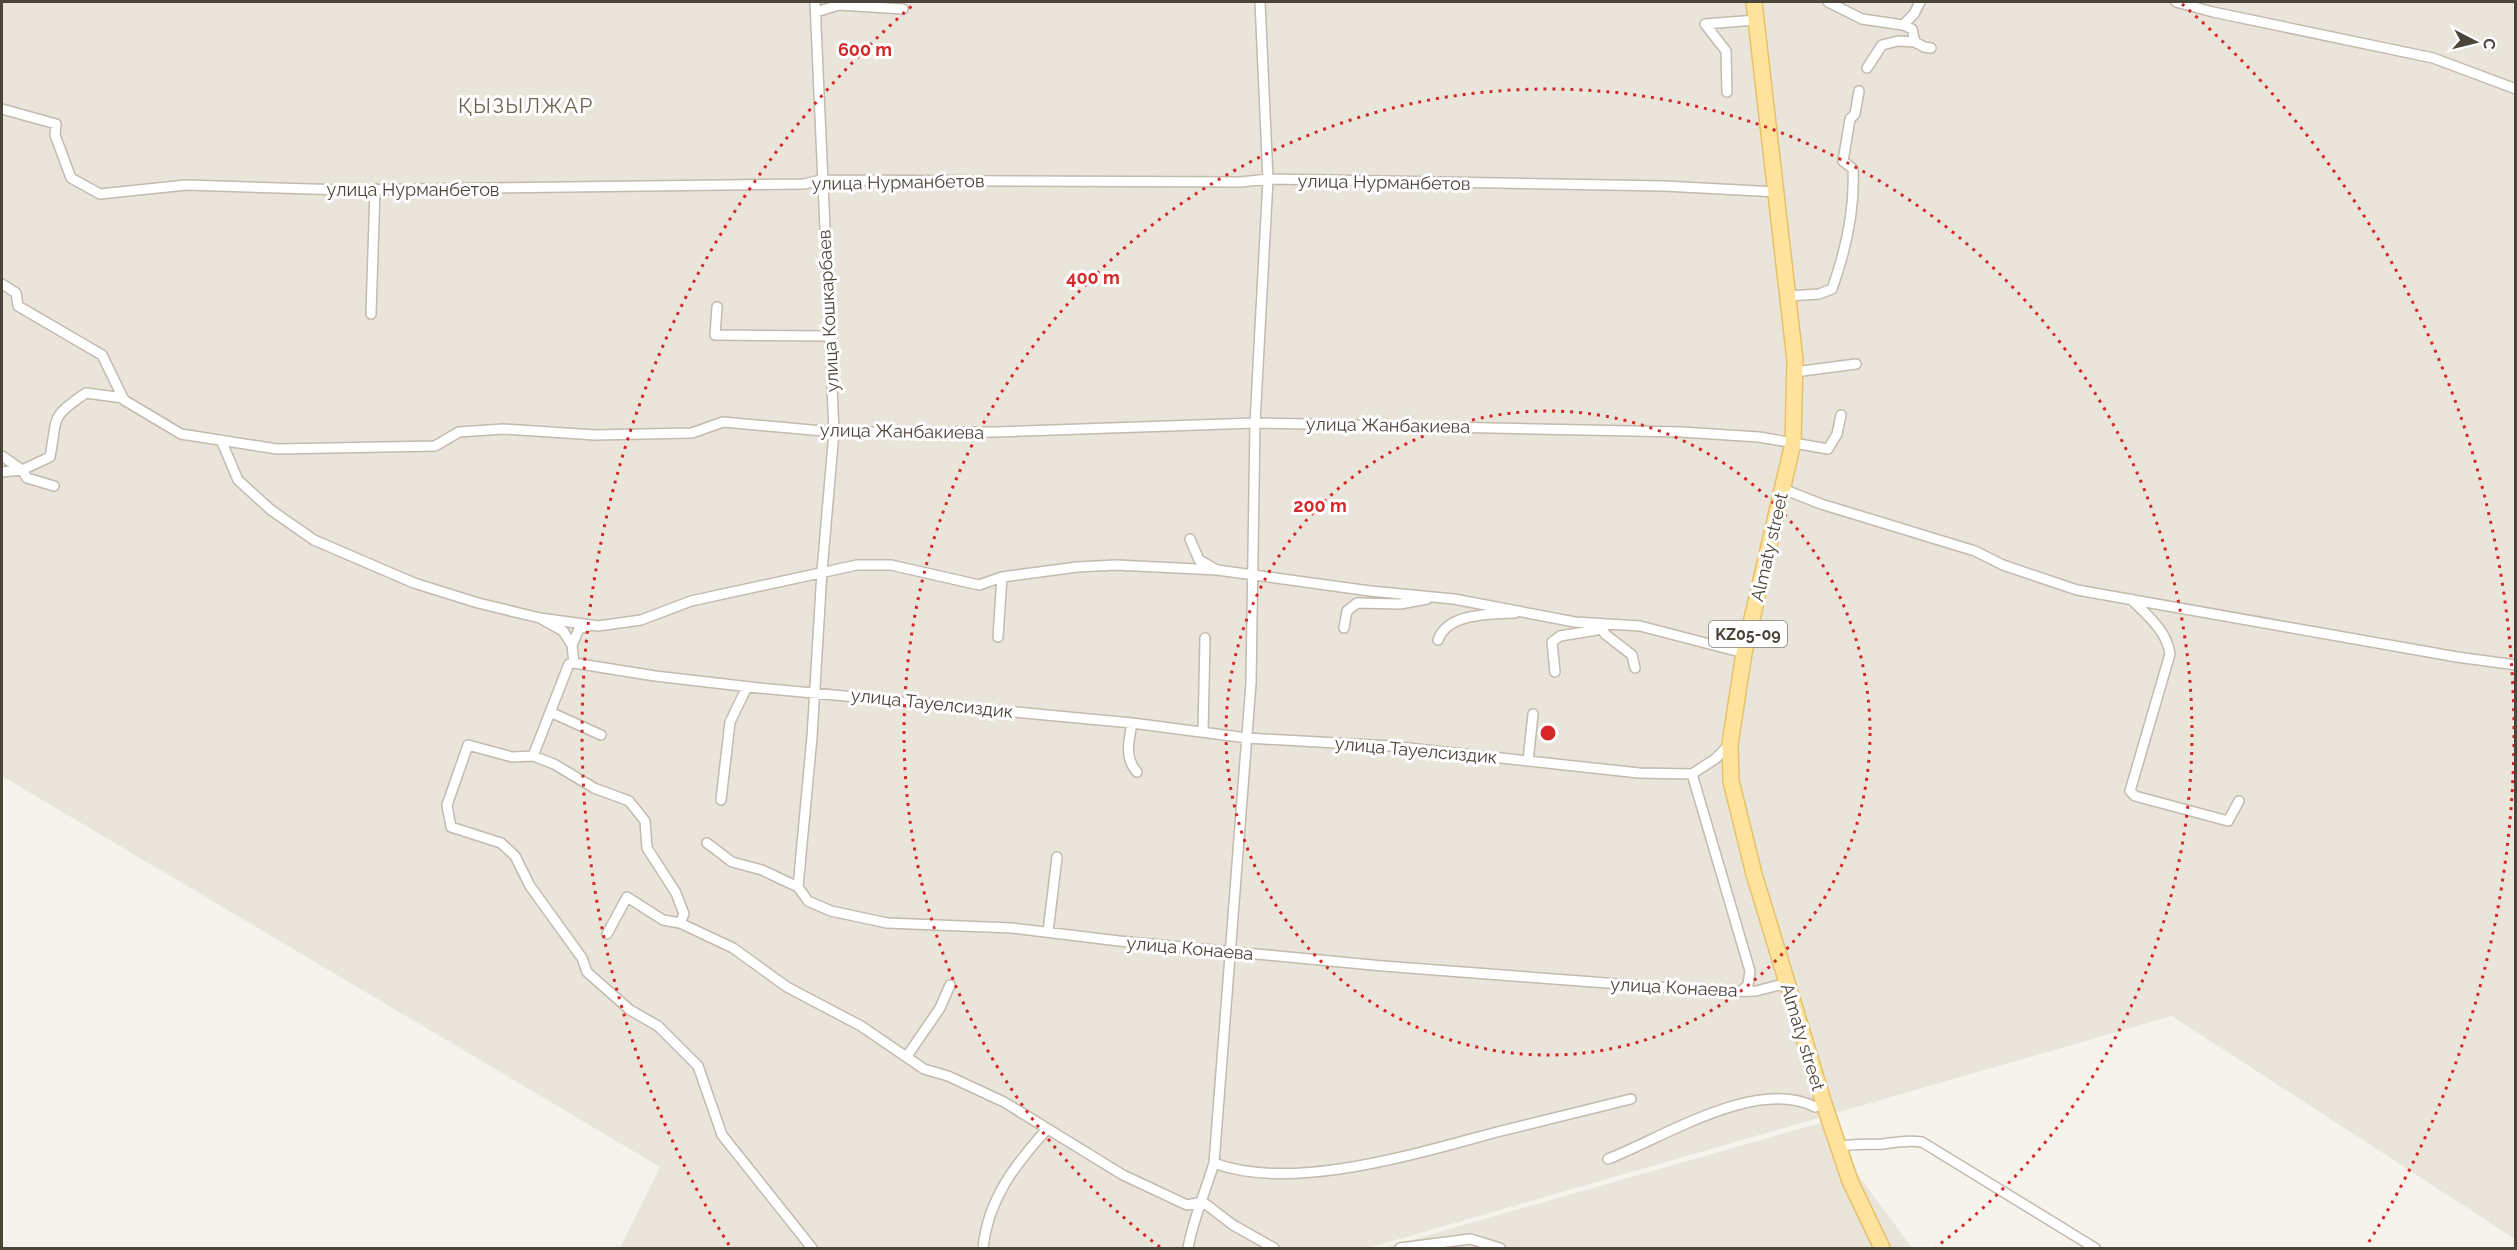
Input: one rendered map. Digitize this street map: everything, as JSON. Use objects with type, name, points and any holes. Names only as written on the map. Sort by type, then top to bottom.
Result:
[{"type":"main road","name":"Almaty street","points":[[1754,2],[1777,192],[1795,372],[1793,442],[1744,653],[1730,744],[1731,781],[1742,829],[1824,1104],[1850,1180],[1882,1248]]},
{"type":"street","name":"улица Кошкарбаев","points":[[814,691],[834,432],[821,180],[815,2]]},
{"type":"street","points":[[1188,1248],[1194,1217],[1203,1202],[1214,1163],[1247,738],[1255,423],[1268,179],[1260,2]]},
{"type":"street","points":[[1828,2],[1862,19],[1912,29],[1915,42]]},
{"type":"street","points":[[1903,26],[1914,14],[1920,2]]},
{"type":"street","points":[[2176,2],[2213,12],[2433,58],[2516,88]]},
{"type":"street","points":[[816,12],[839,5],[903,9]]},
{"type":"street","points":[[1727,92],[1726,51],[1705,24],[1756,20]]},
{"type":"street","points":[[1867,68],[1882,45],[1898,41],[1915,42],[1931,48]]},
{"type":"street","points":[[1788,296],[1819,294],[1832,289],[1842,262],[1854,192],[1853,169],[1843,161],[1850,119],[1855,114],[1859,91]]},
{"type":"street","name":"улица Нурманбетов","points":[[2,110],[56,124],[55,135],[71,178],[100,194],[186,185],[518,189],[583,185],[692,187],[804,184],[821,180],[1241,182],[1268,179],[1369,183],[1643,186],[1777,192]]},
{"type":"street","points":[[371,314],[375,189]]},
{"type":"street","points":[[2,284],[16,293],[18,306],[102,355],[123,398]]},
{"type":"street","points":[[717,308],[715,335],[829,336]]},
{"type":"street","points":[[1795,372],[1856,364]]},
{"type":"street","points":[[2,472],[22,470],[50,457],[53,426],[60,410],[86,393],[123,398]]},
{"type":"street","name":"улица Жанбакиева","points":[[123,398],[182,434],[277,449],[435,446],[459,432],[503,429],[595,435],[692,433],[723,422],[834,432],[996,432],[1255,423],[1681,432],[1759,437],[1828,449],[1837,434],[1841,415]]},
{"type":"street","points":[[221,440],[238,480],[271,510],[314,540],[414,583],[478,603],[540,618],[591,625]]},
{"type":"street","points":[[2,456],[22,470],[27,478],[54,486]]},
{"type":"street","points":[[1783,489],[1821,504],[1975,551],[2003,565],[2078,590],[2457,657],[2516,664]]},
{"type":"street","points":[[1190,539],[1199,560],[1216,570]]},
{"type":"street","points":[[572,645],[579,629],[591,625],[641,620],[691,601],[857,565],[891,565],[979,585],[1002,577],[1106,565],[1216,570],[1370,591],[1435,597],[1600,625],[1641,626],[1744,653]]},
{"type":"street","points":[[998,637],[1002,577]]},
{"type":"street","points":[[1344,628],[1347,611],[1357,603],[1400,604],[1435,597]]},
{"type":"street","points":[[2131,599],[2160,630],[2169,644],[2170,654],[2130,791],[2135,796],[2228,821],[2239,801]]},
{"type":"street","points":[[1438,640],[1440,634],[1451,623],[1474,617],[1532,614]]},
{"type":"street","points":[[533,756],[568,664],[574,663],[572,645],[563,631],[540,618]]},
{"type":"street","points":[[1600,625],[1605,634],[1632,656],[1635,668]]},
{"type":"street","points":[[1555,672],[1552,642],[1560,636],[1597,630],[1600,625]]},
{"type":"street","points":[[1203,732],[1205,638]]},
{"type":"street","name":"улица Тауелсиздик","points":[[574,663],[747,687],[814,691],[1132,723],[1247,738],[1390,746],[1639,773],[1692,774]]},
{"type":"street","points":[[721,800],[730,722],[747,687]]},
{"type":"street","points":[[798,887],[814,691]]},
{"type":"street","points":[[550,712],[601,735]]},
{"type":"street","points":[[1528,761],[1533,714]]},
{"type":"street","points":[[1132,723],[1128,751],[1130,764],[1137,772]]},
{"type":"street","points":[[1730,744],[1715,759],[1692,774],[1750,971],[1748,985],[1741,991]]},
{"type":"street","points":[[680,923],[684,914],[676,893],[647,848],[645,821],[629,801],[594,788],[554,764],[533,756],[512,757],[468,746],[447,805],[451,827],[501,843],[515,856],[530,886],[582,958],[587,972],[630,1010],[658,1026],[698,1066],[722,1135],[812,1248]]},
{"type":"street","name":"улица Конаева","points":[[707,843],[732,862],[762,870],[798,887],[808,901],[831,911],[887,923],[1012,928],[1230,951],[1570,981],[1741,991],[1787,983]]},
{"type":"street","points":[[1048,933],[1057,857]]},
{"type":"street","points":[[607,934],[627,897],[663,920],[680,923],[733,948],[787,987],[861,1026],[924,1069],[948,1076],[1004,1102],[1123,1175],[1187,1205],[1203,1202],[1233,1225],[1274,1248]]},
{"type":"street","points":[[907,1056],[934,1017],[950,986]]},
{"type":"street","points":[[1608,1159],[1716,1112],[1756,1101],[1785,1098],[1800,1099],[1815,1107],[1824,1104]]},
{"type":"street","points":[[1214,1163],[1231,1170],[1290,1173],[1348,1169],[1631,1099]]},
{"type":"street","points":[[983,1248],[987,1221],[1008,1175],[1047,1129]]},
{"type":"street","points":[[1839,1147],[1859,1142],[1882,1144],[1904,1139],[1922,1142],[2095,1248]]},
{"type":"street","points":[[1400,1248],[1470,1239],[1500,1248]]},
{"type":"shaded area","name":"ҚЫЗЫЛЖАР","points":[[2,2],[2515,2],[2515,1239],[2172,1016],[1368,1248],[620,1248],[660,1167],[2,776]]},
{"type":"shaded area","points":[[1820,1123],[1912,1248],[1383,1248]]},
{"type":"district","name":"ҚЫЗЫЛЖАР","points":[[526,105]]}]
